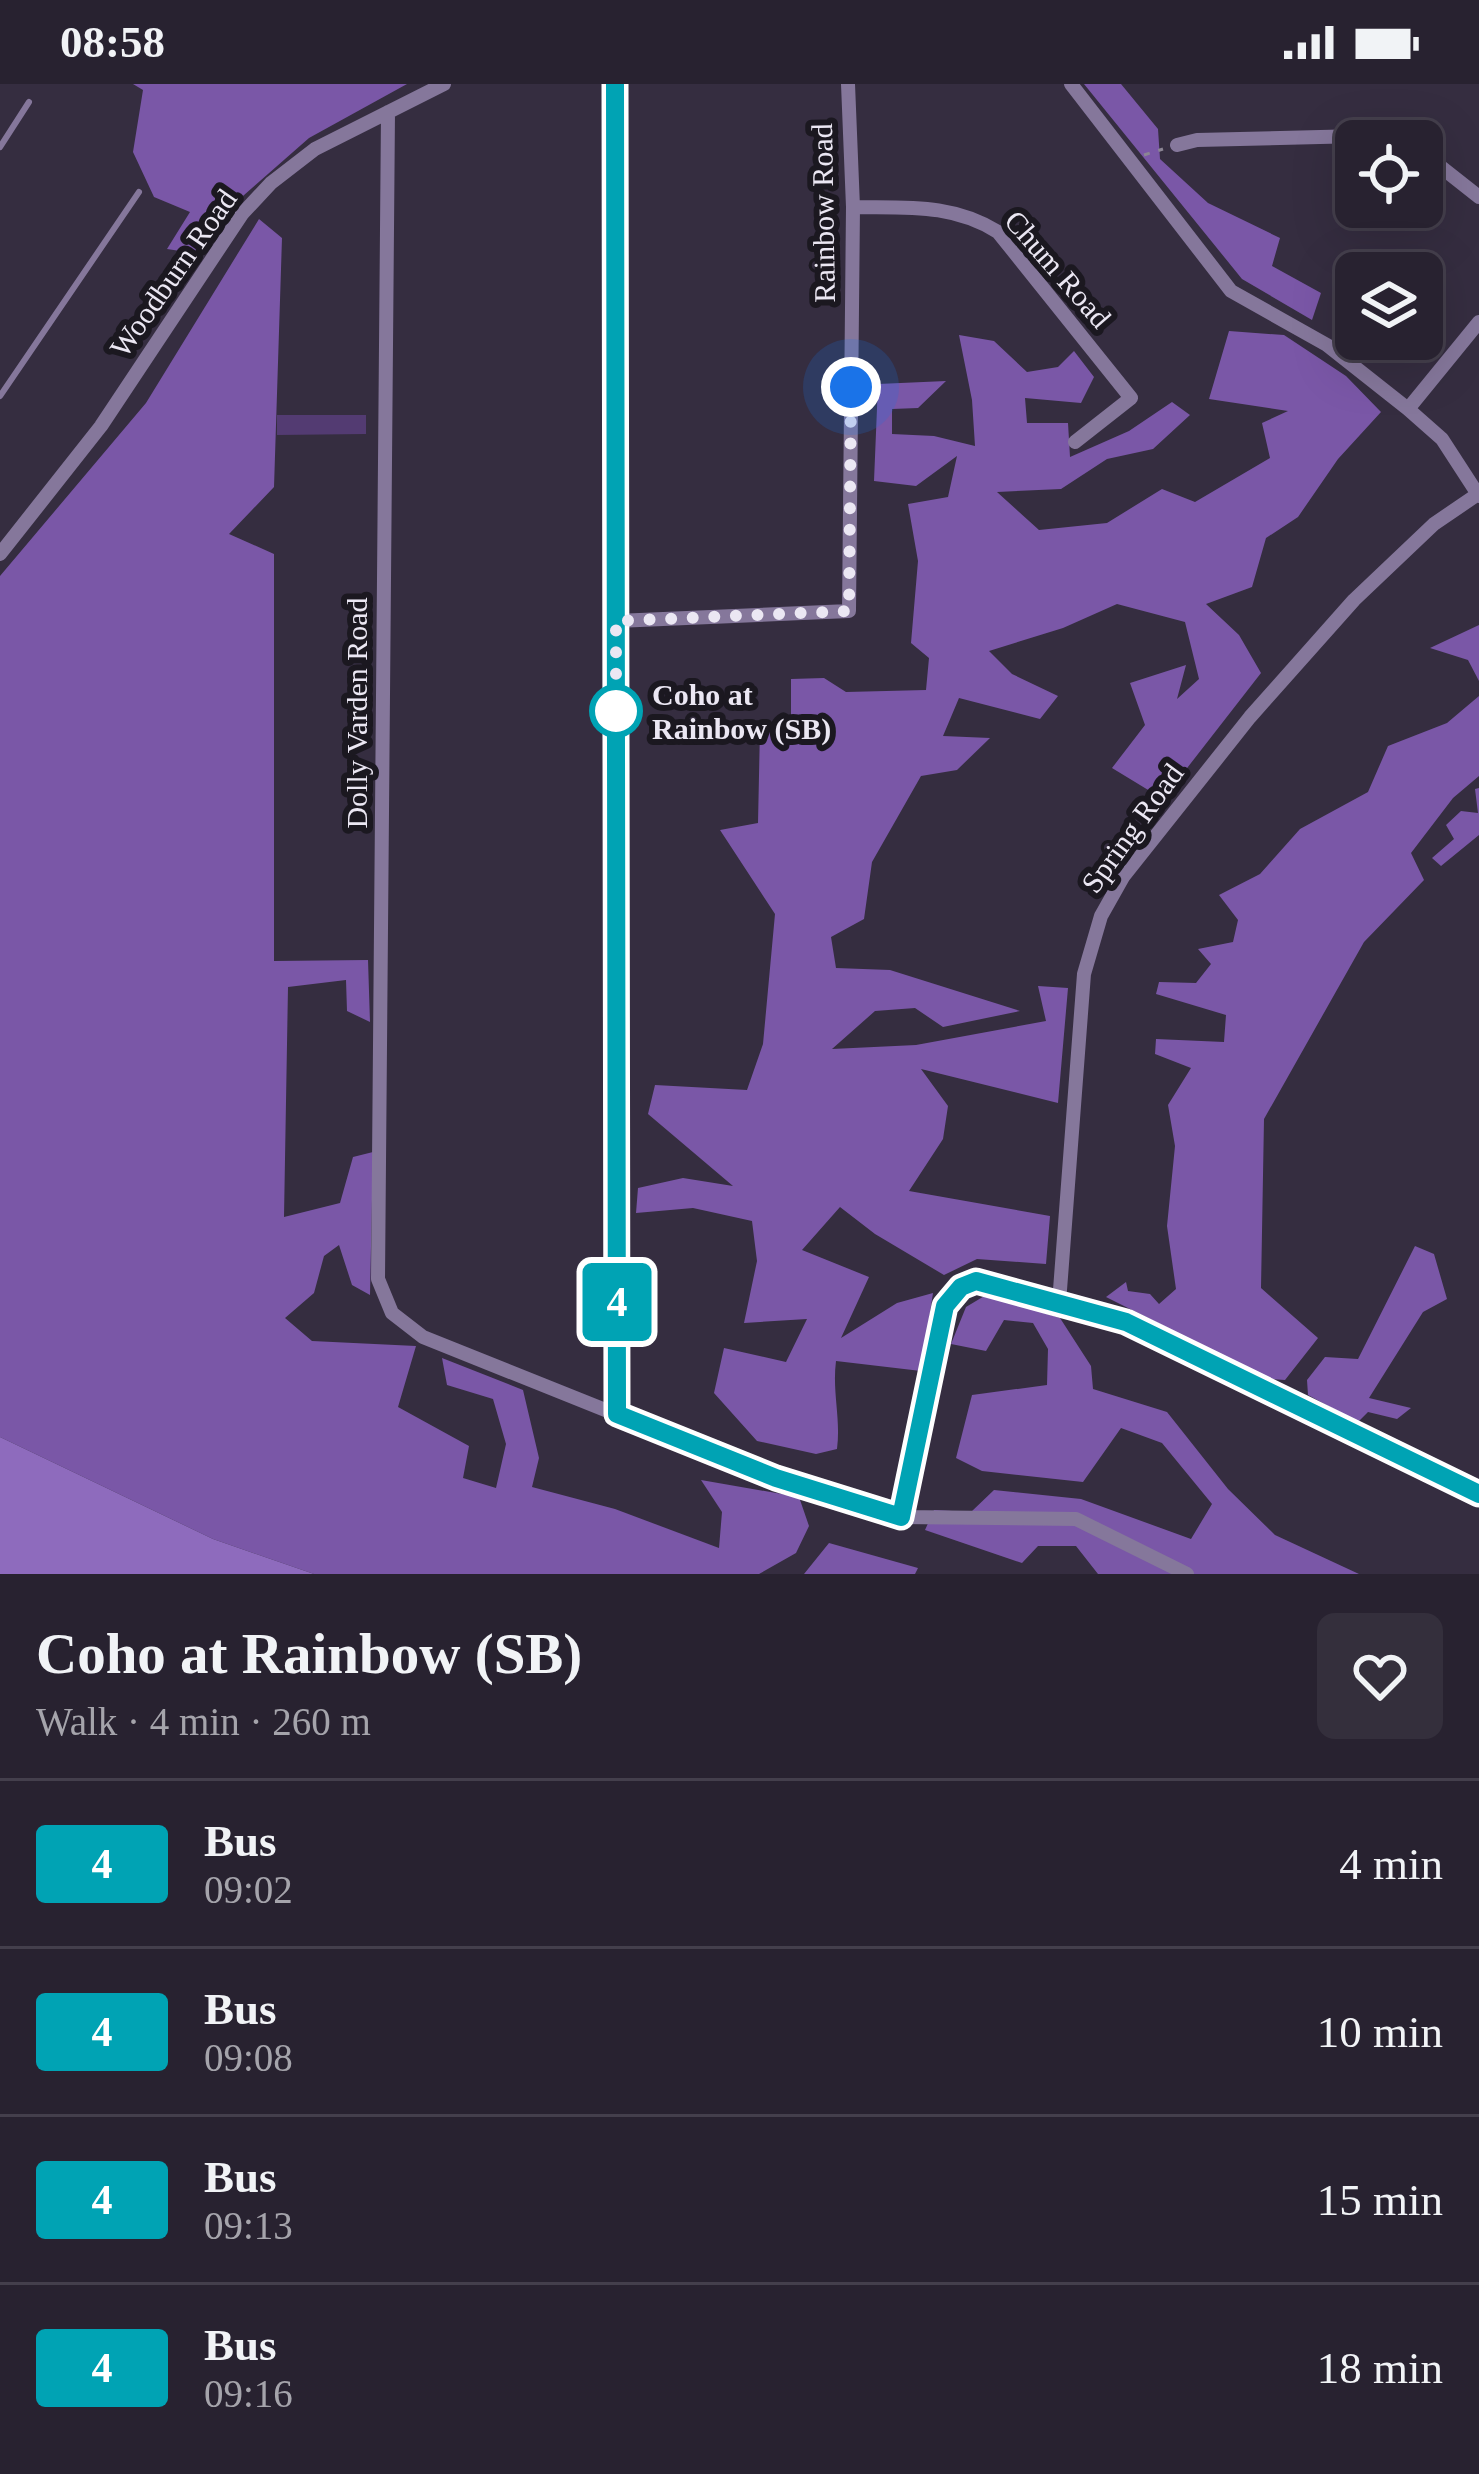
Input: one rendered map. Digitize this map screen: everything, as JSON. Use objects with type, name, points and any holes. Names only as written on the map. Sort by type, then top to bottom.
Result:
[{"type":"street","name":"Woodburn Road","points":[[0,554],[100,426],[242,214],[271,183],[315,149],[444,84]]},
{"type":"street","points":[[615,84],[617,1414],[776,1478],[901,1517],[1076,1519],[1187,1574]]},
{"type":"street","name":"Rainbow Road","points":[[616,621],[849,611],[853,207],[848,84]]},
{"type":"street","points":[[1071,84],[1232,291],[1327,345],[1408,409],[1442,439],[1478,495]]},
{"type":"street","name":"Dolly Varden Road","points":[[388,112],[378,1280],[392,1313],[423,1337],[617,1414]]},
{"type":"street","points":[[1177,145],[1197,140],[1335,137]]},
{"type":"street","points":[[1443,169],[1479,197]]},
{"type":"street","name":"Chum Road","points":[[853,207],[948,208],[998,232],[1131,398],[1075,442]]},
{"type":"street","points":[[1408,409],[1479,322]]},
{"type":"street","name":"Spring Road","points":[[1059,1304],[1084,974],[1101,916],[1123,877],[1264,700],[1354,601],[1434,524],[1478,495]]},
{"type":"street","points":[[901,1517],[945,1306],[961,1287],[976,1281],[1126,1322],[1479,1494]]},
{"type":"lane","points":[[0,147],[29,102]]},
{"type":"lane","points":[[0,396],[139,192]]},
{"type":"path","points":[[1130,159],[1177,145]]},
{"type":"shaded area","points":[[133,84],[407,84],[309,138],[235,203],[200,254],[167,249],[190,212],[154,197],[133,152],[143,90]]},
{"type":"shaded area","points":[[1084,84],[1121,84],[1158,129],[1160,159],[1208,203],[1280,238],[1272,266],[1321,293],[1312,320],[1242,279]]},
{"type":"shaded area","points":[[259,219],[282,238],[274,487],[229,534],[274,554],[274,961],[368,960],[370,1022],[347,1011],[346,980],[288,987],[284,1217],[340,1203],[353,1157],[373,1152],[370,1295],[352,1285],[339,1245],[324,1256],[314,1293],[285,1318],[312,1341],[416,1346],[398,1407],[469,1446],[463,1478],[496,1488],[506,1444],[493,1399],[447,1385],[442,1358],[523,1390],[539,1458],[532,1487],[615,1509],[719,1548],[722,1512],[701,1480],[799,1497],[809,1526],[796,1553],[759,1574],[314,1574],[213,1539],[0,1437],[0,576],[146,403]]},
{"type":"shaded area","points":[[1229,331],[1284,335],[1346,376],[1381,412],[1338,459],[1298,517],[1266,538],[1252,587],[1206,604],[1239,635],[1261,673],[1163,799],[1112,768],[1145,725],[1130,683],[1186,665],[1177,699],[1199,679],[1185,622],[1117,604],[1063,628],[989,651],[1012,674],[1058,696],[1040,719],[959,698],[943,736],[990,738],[957,770],[921,776],[872,862],[864,919],[831,937],[836,968],[890,970],[1020,1011],[943,1027],[915,1008],[875,1011],[832,1049],[916,1045],[1046,1021],[1038,986],[1068,988],[1058,1103],[921,1069],[948,1106],[943,1139],[909,1191],[1050,1216],[1046,1264],[977,1259],[944,1275],[840,1207],[802,1250],[869,1277],[841,1338],[897,1303],[933,1293],[921,1371],[836,1361],[837,1449],[816,1454],[757,1441],[714,1393],[724,1348],[786,1362],[807,1319],[744,1323],[757,1261],[752,1221],[693,1208],[636,1213],[638,1188],[683,1178],[733,1186],[648,1114],[655,1085],[747,1090],[763,1044],[775,914],[720,830],[758,823],[760,728],[791,720],[791,679],[824,678],[846,692],[926,690],[929,658],[911,643],[918,561],[908,504],[948,497],[957,456],[916,486],[874,481],[878,384],[946,381],[918,408],[892,409],[892,434],[934,436],[975,446],[959,335],[994,341],[1027,372],[1058,367],[1074,351],[1094,377],[1081,403],[1025,398],[1027,423],[1068,423],[1070,457],[1129,431],[1172,402],[1190,415],[1153,449],[1107,459],[1061,489],[997,492],[1039,530],[1107,523],[1162,489],[1195,502],[1270,458],[1262,423],[1288,411],[1209,399]]},
{"type":"shaded area","points":[[277,415],[366,415],[366,434],[277,435]]},
{"type":"shaded area","points":[[1479,625],[1479,681],[1468,660],[1430,648]]},
{"type":"shaded area","points":[[1479,696],[1479,776],[1453,798],[1411,853],[1424,880],[1364,942],[1264,1119],[1261,1288],[1318,1338],[1285,1380],[1270,1379],[1106,1297],[1126,1282],[1128,1291],[1150,1294],[1159,1304],[1176,1289],[1167,1226],[1175,1146],[1168,1105],[1191,1068],[1155,1054],[1156,1039],[1224,1042],[1226,1015],[1156,994],[1159,982],[1196,983],[1211,964],[1198,949],[1233,942],[1238,920],[1219,895],[1260,874],[1300,829],[1368,792],[1388,746],[1447,723]]},
{"type":"shaded area","points":[[1479,788],[1479,835],[1441,866],[1432,858],[1454,839],[1446,825],[1461,811],[1478,813],[1475,789]]},
{"type":"shaded area","points":[[1415,1246],[1434,1254],[1447,1299],[1423,1312],[1369,1398],[1411,1408],[1397,1419],[1368,1412],[1358,1422],[1308,1395],[1307,1380],[1325,1357],[1358,1359]]},
{"type":"shaded area","points":[[986,1295],[1060,1318],[1091,1366],[1093,1389],[1167,1412],[1228,1489],[1275,1535],[1359,1574],[1098,1574],[1076,1546],[1038,1546],[1022,1563],[925,1530],[934,1510],[971,1512],[994,1490],[1081,1499],[1191,1539],[1212,1504],[1162,1443],[1121,1428],[1083,1482],[982,1471],[956,1458],[972,1395],[1047,1385],[1048,1349],[1033,1323],[1004,1320],[986,1351],[951,1344],[966,1307]]},
{"type":"shaded area","points":[[0,1437],[213,1539],[314,1574],[0,1574]]},
{"type":"shaded area","points":[[829,1543],[918,1568],[915,1574],[804,1574]]},
{"type":"bus line","name":"4","points":[[615,84],[617,1414],[776,1478],[901,1517],[945,1306],[961,1287],[976,1281],[1126,1322],[1479,1494]]},
{"type":"place","name":"Coho at Rainbow (SB)","points":[[616,711]]},
{"type":"route","points":[[616,711],[616,621],[849,611],[851,387]]}]
